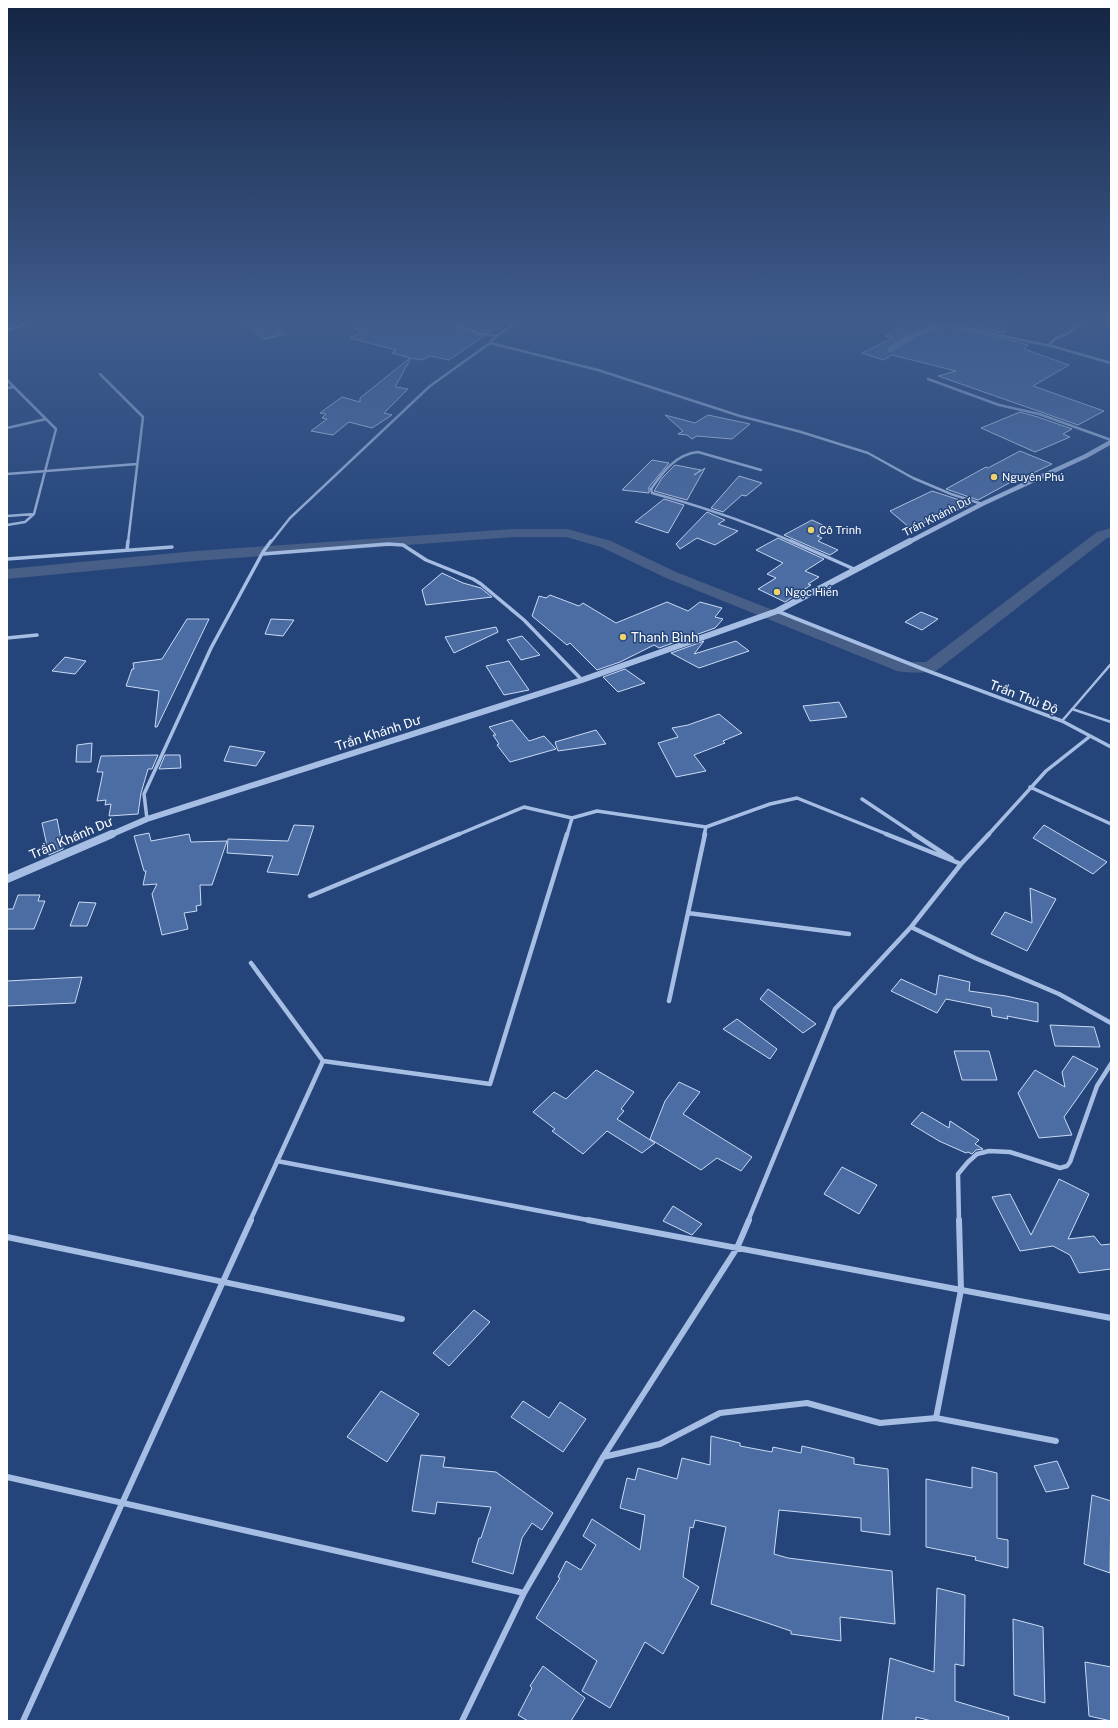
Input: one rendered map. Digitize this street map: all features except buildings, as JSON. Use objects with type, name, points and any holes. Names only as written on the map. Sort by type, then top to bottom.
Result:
[{"type":"street","points":[[7,525],[25,522],[34,514],[56,429],[28,401]]},
{"type":"street","points":[[127,401],[143,417],[127,550]]},
{"type":"street","points":[[147,819],[144,794],[150,780],[211,648],[263,553],[290,518],[414,401]]},
{"type":"street","points":[[693,401],[868,453],[913,478],[951,494],[982,504]]},
{"type":"street","points":[[987,401],[999,405],[1039,414],[1111,441]]},
{"type":"street","points":[[7,428],[46,419]]},
{"type":"street","name":"Trần Khánh Dư","points":[[7,879],[147,819],[582,680],[775,611],[982,504],[1086,456],[1111,441]]},
{"type":"street","points":[[761,470],[692,451],[687,453],[667,469],[651,489],[652,493],[697,505],[751,524],[854,569]]},
{"type":"street","points":[[7,474],[137,464]]},
{"type":"street","points":[[7,516],[34,514]]},
{"type":"street","points":[[263,553],[388,544],[403,545],[426,560],[473,579],[494,594],[524,620],[582,680]]},
{"type":"street","points":[[7,559],[172,547]]},
{"type":"street","name":"Trần Thủ Độ","points":[[775,611],[928,671],[1062,721],[1089,737],[1111,747]]},
{"type":"street","points":[[7,638],[37,635]]},
{"type":"street","points":[[462,1721],[524,1593],[603,1456],[737,1248],[835,1009],[911,927],[961,864],[1025,795],[1030,787],[1058,760],[1089,737]]},
{"type":"street","points":[[1030,787],[1111,824]]},
{"type":"street","points":[[310,896],[524,807],[572,818],[597,811],[706,827],[770,804],[797,798],[961,864]]},
{"type":"street","points":[[862,799],[961,864]]},
{"type":"street","points":[[251,963],[323,1061],[490,1084],[572,818]]},
{"type":"street","points":[[669,1001],[706,827]]},
{"type":"street","points":[[688,913],[849,934]]},
{"type":"street","points":[[911,927],[975,958],[1059,994],[1111,1023]]},
{"type":"street","points":[[23,1721],[120,1504],[323,1061]]},
{"type":"street","points":[[936,1418],[961,1290],[958,1174],[965,1164],[979,1153],[1002,1150],[1060,1168],[1067,1166],[1070,1162],[1097,1086],[1111,1064]]},
{"type":"street","points":[[278,1161],[1111,1318]]},
{"type":"street","points":[[7,1237],[402,1319]]},
{"type":"street","points":[[603,1456],[660,1444],[720,1413],[807,1403],[880,1423],[936,1418],[1056,1441]]},
{"type":"street","points":[[7,1477],[120,1504],[524,1593]]},
{"type":"lane","points":[[1062,721],[1111,664]]},
{"type":"lane","points":[[1072,709],[1111,722]]},
{"type":"waterway","points":[[7,574],[196,556],[513,533],[567,533],[606,544],[671,575],[903,667],[930,667],[1102,535],[1111,532]]},
{"type":"place","name":"Nguyên Phú","points":[[994,477]]},
{"type":"place","name":"Cô Trinh","points":[[811,530]]},
{"type":"place","name":"Ngọc Hiền","points":[[777,592]]},
{"type":"place","name":"Thanh Bình","points":[[623,637]]}]
